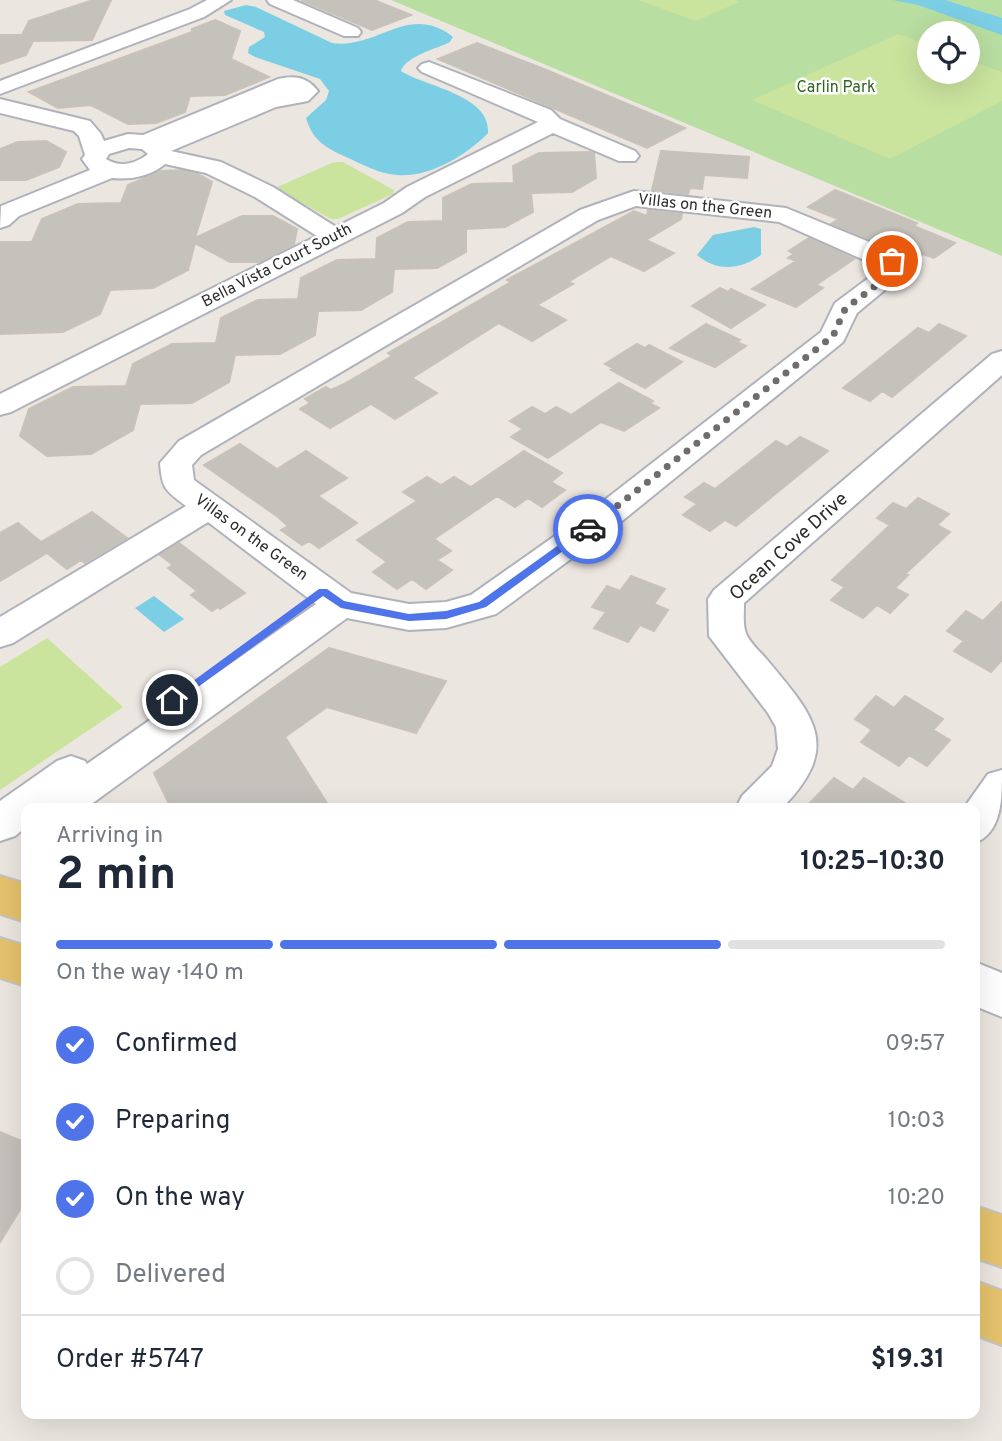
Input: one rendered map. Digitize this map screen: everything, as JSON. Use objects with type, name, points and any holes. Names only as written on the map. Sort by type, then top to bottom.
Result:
[{"type":"main road","points":[[0,895],[21,901]]},
{"type":"main road","points":[[0,931],[21,937]]},
{"type":"main road","points":[[0,958],[21,964]]},
{"type":"main road","points":[[980,1234],[1002,1241]]},
{"type":"main road","points":[[980,1247],[1002,1251]]},
{"type":"main road","points":[[980,1310],[1002,1318]]},
{"type":"street","points":[[0,78],[140,23],[212,0]]},
{"type":"street","points":[[0,88],[197,13],[221,0]]},
{"type":"street","points":[[277,0],[351,32]]},
{"type":"street","points":[[429,68],[543,115],[552,124],[627,156]]},
{"type":"street","points":[[0,106],[82,126],[98,155]]},
{"type":"street","points":[[151,147],[227,114]]},
{"type":"street","name":"Bella Vista Court South","points":[[0,406],[393,208],[416,192],[552,124]]},
{"type":"street","points":[[0,220],[118,142],[151,147],[213,167],[264,192],[335,237]]},
{"type":"street","points":[[0,203],[98,155]]},
{"type":"street","name":"Villas on the Green","points":[[634,198],[786,216],[892,261],[896,270],[845,309],[833,336],[605,517],[482,605],[446,615],[409,617],[332,598],[178,484],[176,463],[190,448],[577,222],[617,202],[634,198]]},
{"type":"street","name":"Ocean Cove Drive","points":[[762,803],[789,775],[798,749],[795,726],[781,703],[727,636],[726,599],[1002,360]]},
{"type":"street","points":[[0,634],[208,508]]},
{"type":"street","points":[[63,803],[332,598]]},
{"type":"street","name":"Villas on the Green","points":[[31,803],[332,598]]},
{"type":"street","points":[[980,819],[1002,786]]},
{"type":"street","name":"Villas on the Green","points":[[0,824],[21,810]]},
{"type":"street","points":[[0,849],[21,834]]},
{"type":"street","points":[[980,985],[1002,996]]},
{"type":"green space","name":"Carlin Park","points":[[391,0],[1002,0],[1002,256]]},
{"type":"green space","points":[[638,0],[734,0],[739,2],[696,21]]},
{"type":"green space","points":[[898,34],[917,41],[917,84],[980,84],[980,64],[1002,72],[1002,101],[890,159],[752,100]]},
{"type":"green space","points":[[334,162],[343,162],[394,190],[393,194],[338,219],[331,219],[275,188]]},
{"type":"green space","points":[[47,638],[123,707],[0,790],[0,667]]},
{"type":"water","points":[[893,0],[945,0],[1002,18],[1002,35],[980,27],[980,21],[963,21],[918,5]]},
{"type":"water","points":[[246,5],[256,7],[332,43],[364,40],[407,25],[437,27],[453,37],[450,42],[415,57],[401,71],[468,101],[486,120],[488,133],[447,163],[409,175],[377,171],[332,150],[316,138],[306,118],[326,100],[329,91],[320,79],[248,53],[249,47],[265,37],[264,32],[225,15],[224,11]]},
{"type":"water","points":[[754,227],[761,229],[761,255],[745,264],[721,266],[697,255],[713,235]]},
{"type":"water","points":[[154,596],[184,619],[164,632],[135,608]]},
{"type":"building","points":[[93,0],[111,0],[92,40],[33,41],[26,55],[0,64],[0,35],[22,35],[29,21]]},
{"type":"building","points":[[301,0],[374,0],[411,15],[372,30]]},
{"type":"building","points":[[215,20],[240,31],[231,59],[269,77],[225,95],[190,96],[185,112],[156,123],[128,124],[91,105],[58,108],[29,92],[192,32],[192,29]]},
{"type":"building","points":[[477,43],[685,128],[647,148],[438,59]]},
{"type":"building","points":[[46,141],[66,152],[59,167],[26,180],[0,180],[0,149],[18,142]]},
{"type":"building","points":[[661,151],[749,157],[747,178],[704,175],[702,189],[690,188],[688,194],[652,190]]},
{"type":"building","points":[[539,153],[594,153],[596,178],[572,192],[531,193],[533,212],[505,227],[466,229],[466,252],[437,268],[394,269],[392,292],[361,310],[318,311],[315,335],[280,354],[235,355],[229,382],[192,403],[140,404],[133,430],[91,454],[47,456],[20,436],[29,409],[73,387],[126,386],[133,364],[172,344],[216,343],[221,318],[258,300],[298,299],[301,278],[337,260],[376,259],[377,238],[408,222],[443,221],[443,198],[472,184],[514,183],[513,166]]},
{"type":"building","points":[[182,170],[196,173],[212,182],[195,238],[242,216],[273,216],[297,229],[294,244],[259,262],[230,262],[195,243],[188,270],[153,288],[110,290],[100,314],[63,332],[0,334],[0,242],[32,242],[42,219],[78,204],[121,203],[128,185],[161,171]]},
{"type":"building","points":[[835,190],[917,223],[914,226],[955,243],[934,258],[923,254],[921,256],[882,239],[878,243],[831,224],[838,219],[808,207]]},
{"type":"building","points":[[648,210],[682,214],[681,219],[646,240],[674,253],[644,271],[611,256],[568,282],[573,284],[537,305],[566,320],[532,341],[499,323],[412,378],[437,393],[395,419],[371,404],[330,428],[300,409],[310,403],[305,399],[326,387],[331,390],[344,384],[392,356],[388,353],[511,282],[507,280],[634,211],[647,216]]},
{"type":"building","points":[[809,238],[854,259],[816,285],[823,288],[796,307],[752,289],[796,261],[788,258],[794,254],[789,251]]},
{"type":"building","points":[[720,288],[728,292],[731,289],[765,305],[731,328],[692,306]]},
{"type":"building","points":[[706,324],[740,340],[737,342],[746,346],[715,367],[670,348]]},
{"type":"building","points":[[939,324],[966,336],[892,397],[882,391],[870,401],[843,388],[918,328],[929,333]]},
{"type":"building","points":[[637,344],[645,348],[649,345],[682,362],[645,388],[605,364]]},
{"type":"building","points":[[619,383],[653,401],[650,403],[659,408],[624,431],[601,422],[548,458],[511,437],[523,429],[510,421],[532,407],[545,414],[556,407],[571,415]]},
{"type":"building","points":[[800,437],[828,451],[736,526],[725,520],[710,531],[683,515],[697,504],[685,497],[704,483],[715,489],[776,441],[787,447]]},
{"type":"building","points":[[240,444],[277,469],[306,451],[347,478],[318,496],[357,523],[319,548],[309,541],[302,545],[281,530],[288,526],[278,517],[204,465]]},
{"type":"building","points":[[524,451],[562,473],[551,482],[565,490],[542,507],[528,498],[515,507],[497,496],[434,539],[451,551],[437,560],[452,570],[426,589],[412,579],[397,589],[373,572],[387,562],[357,540],[417,501],[403,492],[427,477],[441,485],[454,477],[471,487]]},
{"type":"building","points":[[918,498],[949,514],[937,525],[950,532],[905,574],[908,575],[895,588],[908,595],[890,613],[877,605],[863,618],[831,600],[845,587],[832,580],[890,525],[877,518],[893,503],[906,509]]},
{"type":"building","points":[[92,512],[127,538],[85,563],[81,560],[67,569],[47,553],[0,581],[0,533],[18,523],[41,542]]},
{"type":"building","points":[[179,543],[245,593],[212,611],[191,595],[197,591],[168,568],[173,565],[160,555]]},
{"type":"building","points":[[631,576],[665,589],[654,604],[668,610],[654,631],[640,625],[628,642],[594,628],[606,612],[592,607],[607,586],[620,591]]},
{"type":"building","points":[[1002,602],[1002,660],[991,672],[954,651],[964,641],[947,631],[966,611],[983,621]]},
{"type":"building","points":[[329,648],[446,681],[416,733],[327,707],[285,737],[327,803],[169,803],[154,773]]},
{"type":"building","points":[[876,696],[894,708],[905,696],[943,719],[933,730],[950,740],[927,766],[909,755],[899,766],[861,742],[872,730],[855,719]]},
{"type":"building","points":[[834,778],[853,790],[864,778],[905,803],[810,803]]},
{"type":"building","points":[[0,1132],[21,1141],[21,1208],[0,1242]]},
{"type":"way so far","points":[[588,529],[833,336],[845,309],[896,270],[892,261]]},
{"type":"route","points":[[172,700],[323,591],[341,604],[392,614],[409,617],[446,615],[482,605],[588,529]]}]
